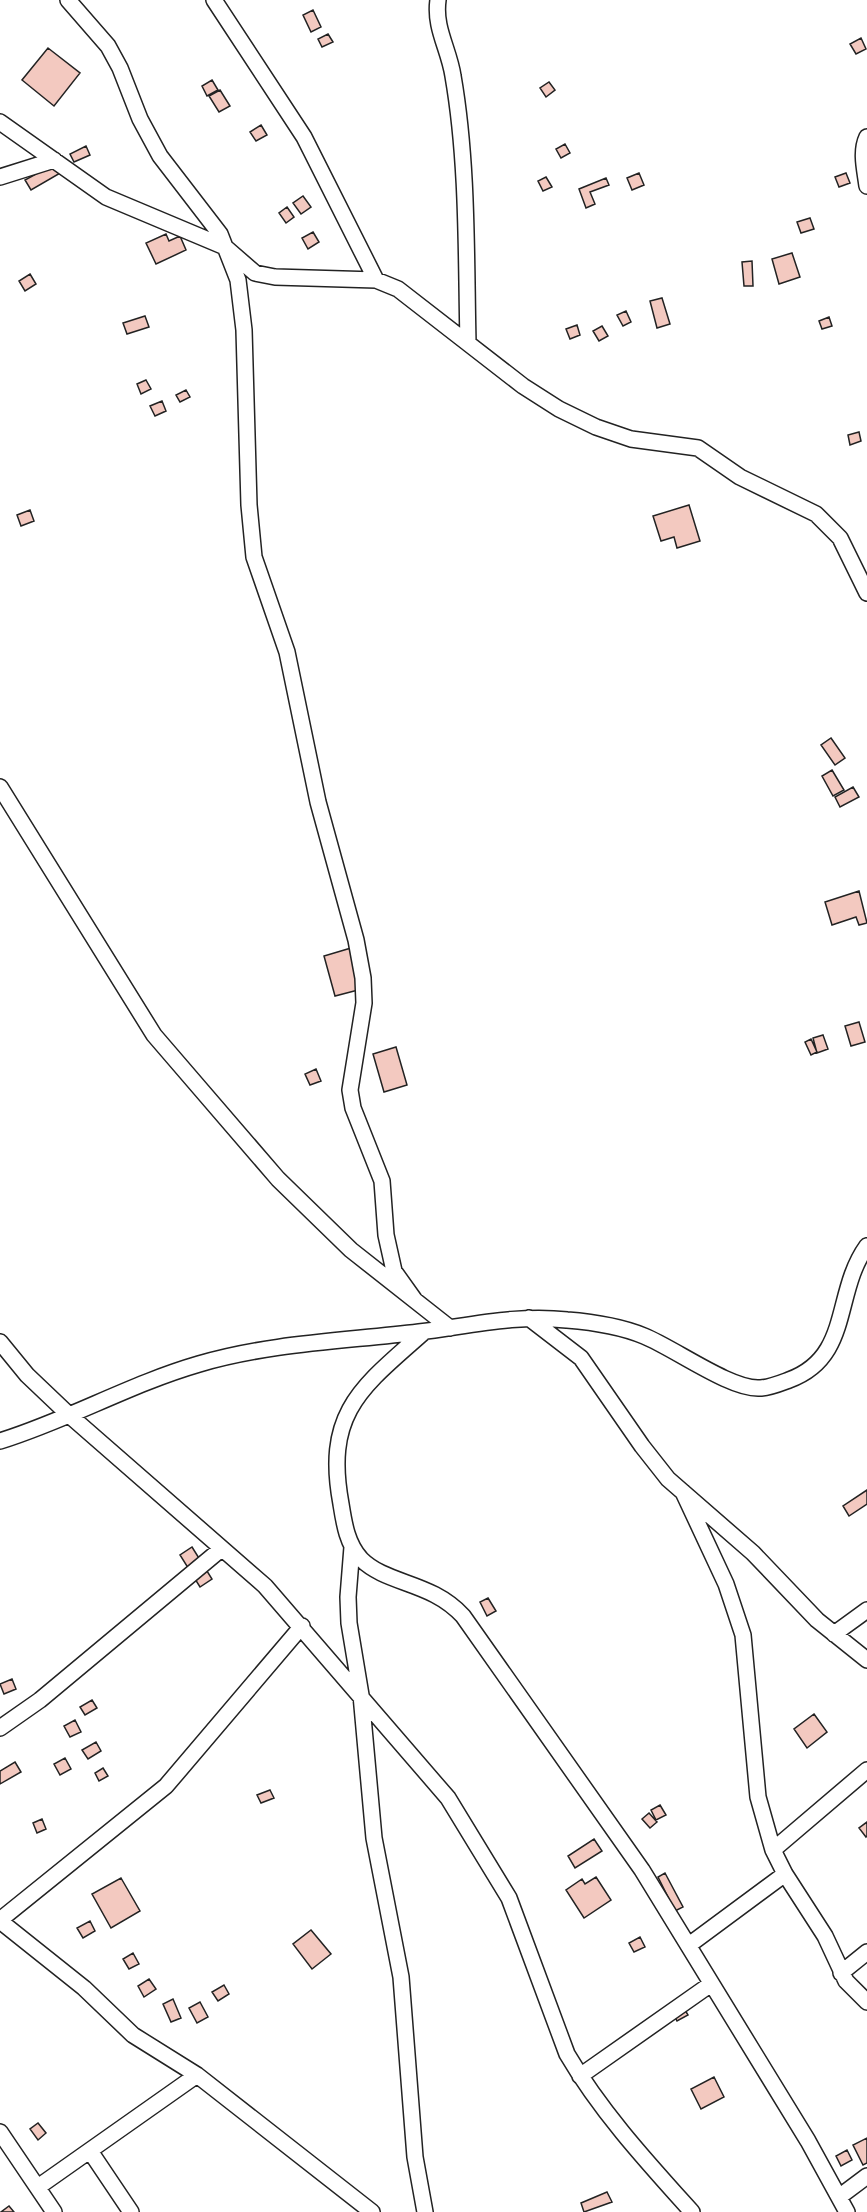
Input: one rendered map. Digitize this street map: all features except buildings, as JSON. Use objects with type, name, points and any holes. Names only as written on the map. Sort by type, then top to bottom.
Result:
[{"type":"street","points":[[68,0],[108,46],[120,68],[140,119],[160,156],[220,234],[238,280],[244,330],[249,505],[254,557],[287,652],[318,802],[356,940],[363,978],[364,1003],[350,1090],[353,1108],[382,1181],[386,1235],[394,1271],[414,1299]]},
{"type":"street","points":[[214,0],[304,137],[376,280]]},
{"type":"street","points":[[438,0],[438,25],[453,75],[465,199],[468,343]]},
{"type":"street","points":[[0,122],[106,197],[225,247],[255,273],[275,277],[376,280],[398,289],[541,399],[568,414],[596,427],[632,439],[698,448],[740,477],[816,514],[840,538],[867,593]]},
{"type":"street","points":[[867,137],[863,145],[867,186]]},
{"type":"street","points":[[0,177],[54,160]]},
{"type":"street","points":[[0,787],[154,1035],[278,1179],[351,1250],[450,1328]]},
{"type":"street","points":[[0,1440],[134,1386],[201,1363],[287,1346],[424,1332],[529,1318],[567,1320],[644,1335],[740,1386],[760,1388],[804,1374],[824,1359],[836,1333],[850,1275],[867,1246]]},
{"type":"street","points":[[529,1318],[581,1358],[657,1466],[683,1492],[747,1546],[807,1611],[867,1660]]},
{"type":"street","points":[[424,1332],[357,1395],[346,1412],[338,1445],[337,1484],[352,1547],[362,1560],[376,1569],[434,1592],[450,1601],[463,1616],[642,1870],[808,2141],[847,2212]]},
{"type":"street","points":[[0,1342],[27,1375],[68,1414],[220,1550],[265,1586],[302,1626],[448,1798],[509,1898],[567,2054],[580,2076],[630,2142],[692,2212]]},
{"type":"street","points":[[683,1492],[726,1584],[743,1635],[758,1797],[773,1850],[784,1874],[825,1935],[850,1986],[867,2002]]},
{"type":"street","points":[[352,1547],[348,1597],[374,1838],[402,1977],[415,2157],[425,2212]]},
{"type":"street","points":[[0,1728],[40,1700],[220,1550]]},
{"type":"street","points":[[834,1634],[867,1610]]},
{"type":"street","points":[[302,1626],[166,1786],[0,1921],[84,1988],[133,2035],[197,2075],[372,2212]]},
{"type":"street","points":[[773,1850],[867,1770]]},
{"type":"street","points":[[689,1945],[784,1874]]},
{"type":"street","points":[[842,1973],[867,1952]]},
{"type":"street","points":[[580,2076],[711,1984]]},
{"type":"street","points":[[38,2187],[197,2075]]},
{"type":"street","points":[[0,2132],[54,2212]]},
{"type":"street","points":[[90,2151],[131,2212]]},
{"type":"street","points":[[839,2197],[867,2176]]}]
